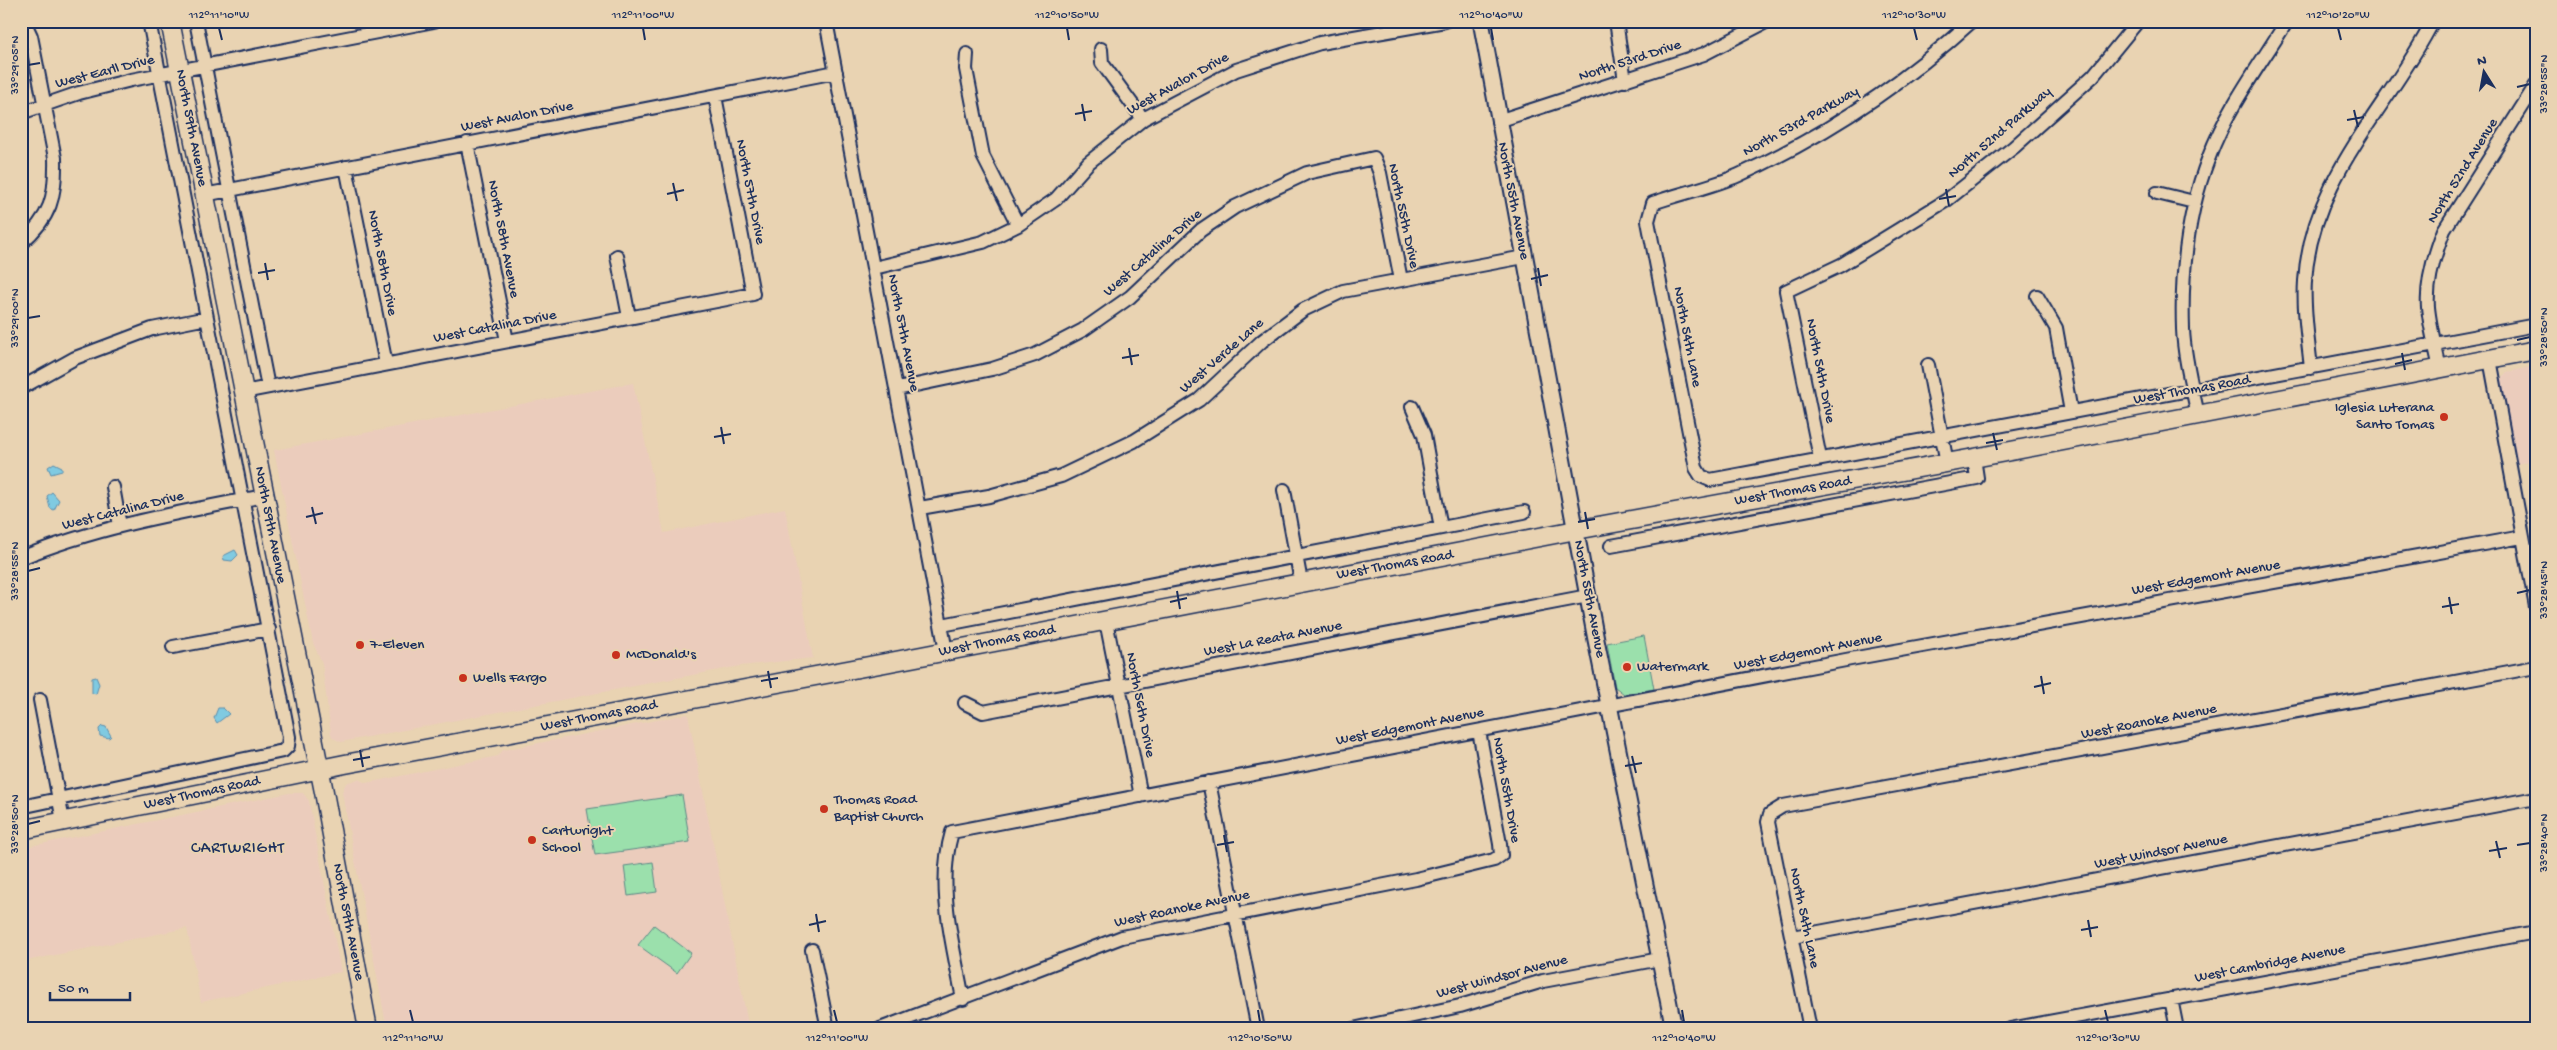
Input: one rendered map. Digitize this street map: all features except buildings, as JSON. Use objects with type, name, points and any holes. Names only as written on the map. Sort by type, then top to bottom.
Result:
[{"type":"main road","name":"North 59th Avenue","points":[[170,21],[319,769],[368,1029]]},
{"type":"main road","name":"West Thomas Road","points":[[21,830],[319,769],[1106,621],[1576,530],[1974,458],[2536,350]]},
{"type":"street","points":[[21,242],[51,220],[55,173],[55,158],[31,36],[24,21]]},
{"type":"street","name":"North 59th Avenue","points":[[149,21],[290,737],[288,746]]},
{"type":"street","name":"North 59th Avenue","points":[[196,21],[268,387]]},
{"type":"street","name":"West Earll Drive","points":[[21,113],[79,93],[159,74],[434,21]]},
{"type":"street","name":"North 57th Avenue","points":[[826,21],[946,651]]},
{"type":"street","name":"West Avalon Drive","points":[[874,268],[984,242],[1018,225],[1056,199],[1088,163],[1143,118],[1236,70],[1275,55],[1320,42],[1445,21]]},
{"type":"street","name":"North 55th Avenue","points":[[1480,21],[1588,596],[1674,1029]]},
{"type":"street","points":[[1616,21],[1625,81]]},
{"type":"street","name":"North 53rd Drive","points":[[1498,121],[1704,54],[1768,21]]},
{"type":"street","name":"North 53rd Parkway","points":[[1653,204],[1737,176],[1823,132],[1878,98],[1947,44],[1972,21]]},
{"type":"street","name":"North 52nd Parkway","points":[[1786,292],[1841,264],[1947,200],[2014,147],[2093,76],[2138,21]]},
{"type":"street","points":[[2198,415],[2183,331],[2183,279],[2194,202],[2209,156],[2228,117],[2287,21]]},
{"type":"street","points":[[2311,368],[2305,280],[2317,221],[2339,167],[2433,21]]},
{"type":"street","points":[[1101,49],[1102,63],[1143,118]]},
{"type":"street","points":[[967,54],[966,69],[983,156],[1018,225]]},
{"type":"street","name":"West Avalon Drive","points":[[204,195],[836,72]]},
{"type":"street","name":"North 52nd Avenue","points":[[2440,369],[2428,305],[2431,272],[2444,230],[2536,85]]},
{"type":"street","name":"North 57th Drive","points":[[715,96],[752,294]]},
{"type":"street","name":"North 58th Avenue","points":[[467,143],[507,341]]},
{"type":"street","name":"West Catalina Drive","points":[[897,389],[992,370],[1035,355],[1083,330],[1130,297],[1201,230],[1234,207],[1307,173],[1374,158]]},
{"type":"street","name":"North 55th Drive","points":[[1374,158],[1380,173],[1400,280]]},
{"type":"street","name":"North 58th Drive","points":[[346,167],[386,364]]},
{"type":"street","points":[[2157,193],[2194,202]]},
{"type":"street","name":"North 54th Lane","points":[[1653,204],[1648,221],[1696,468],[1702,476]]},
{"type":"street","points":[[617,256],[629,318]]},
{"type":"street","name":"West Verde Lane","points":[[920,508],[989,496],[1061,476],[1134,441],[1199,400],[1262,341],[1303,310],[1343,291],[1524,257]]},
{"type":"street","name":"North 54th Drive","points":[[1786,292],[1820,458]]},
{"type":"street","name":"West Catalina Drive","points":[[243,392],[752,294]]},
{"type":"street","points":[[2037,296],[2056,328],[2071,412]]},
{"type":"street","points":[[21,388],[75,358],[152,329],[207,318]]},
{"type":"street","name":"West Thomas Road","points":[[1702,476],[1710,480],[2536,325]]},
{"type":"street","points":[[2490,359],[2536,607]]},
{"type":"street","points":[[1928,365],[1947,463]]},
{"type":"street","points":[[1412,407],[1424,435],[1441,528]]},
{"type":"street","name":"West Thomas Road","points":[[1611,546],[1977,478],[1974,458]]},
{"type":"street","points":[[113,487],[120,526]]},
{"type":"street","points":[[1284,490],[1301,582]]},
{"type":"street","name":"West Catalina Drive","points":[[21,558],[67,541],[120,526],[264,496]]},
{"type":"street","name":"West Thomas Road","points":[[942,625],[1524,512]]},
{"type":"street","points":[[1666,514],[1670,535]]},
{"type":"street","name":"West Edgemont Avenue","points":[[963,999],[945,902],[946,854],[952,832],[1609,705],[2522,536]]},
{"type":"street","name":"West La Reata Avenue","points":[[965,703],[983,712],[1588,596]]},
{"type":"street","name":"North 56th Drive","points":[[1106,621],[1141,796]]},
{"type":"street","points":[[172,647],[269,629]]},
{"type":"street","name":"West Roanoke Avenue","points":[[1770,814],[1783,806],[2536,667]]},
{"type":"street","points":[[40,700],[63,821]]},
{"type":"street","name":"North 55th Drive","points":[[1478,730],[1501,855]]},
{"type":"street","name":"West Thomas Road","points":[[21,807],[283,751],[288,746]]},
{"type":"street","points":[[1208,782],[1258,1029]]},
{"type":"street","name":"West Windsor Avenue","points":[[1792,937],[2536,798]]},
{"type":"street","name":"North 54th Lane","points":[[1770,814],[1768,822],[1810,1029]]},
{"type":"street","name":"West Roanoke Avenue","points":[[880,1029],[1122,937],[1416,879],[1494,860],[1501,855]]},
{"type":"street","name":"West Cambridge Avenue","points":[[2010,1029],[2536,932]]},
{"type":"street","points":[[812,950],[828,1029]]},
{"type":"street","name":"West Windsor Avenue","points":[[1353,1029],[1460,1006],[1543,981],[1660,959]]},
{"type":"street","points":[[2171,999],[2177,1029]]},
{"type":"shaded area","points":[[2536,366],[2536,460],[2516,464],[2500,379],[2507,372]]},
{"type":"shaded area","points":[[633,383],[664,533],[785,508],[813,658],[740,666],[341,742],[333,738],[322,663],[313,643],[274,450]]},
{"type":"shaded area","name":"Cartwright School","points":[[688,714],[749,1029],[387,1029],[342,792],[346,783],[358,779],[366,783],[498,756],[503,750]]},
{"type":"shaded area","points":[[289,793],[303,793],[309,801],[341,972],[201,1002],[187,928],[21,962],[21,848]]},
{"type":"green space","points":[[1644,636],[1654,689],[1624,694],[1615,687],[1607,643]]},
{"type":"green space","points":[[682,795],[690,842],[595,855],[587,809]]},
{"type":"green space","points":[[653,862],[657,892],[628,896],[624,866]]},
{"type":"green space","points":[[654,925],[691,953],[677,973],[638,945]]},
{"type":"water","points":[[54,463],[62,467],[62,471],[51,474],[48,467]]},
{"type":"water","points":[[52,492],[59,500],[54,510],[50,508],[47,496]]},
{"type":"water","points":[[235,550],[238,555],[232,561],[224,560],[223,556]]},
{"type":"water","points":[[96,677],[99,684],[96,694],[92,693],[92,678]]},
{"type":"water","points":[[218,708],[223,708],[229,714],[217,723],[214,718]]},
{"type":"water","points":[[102,726],[106,727],[111,736],[109,738],[100,736],[99,729]]},
{"type":"place","name":"Iglesia Luterana Santo Tomas","points":[[2444,417]]},
{"type":"place","name":"7-Eleven","points":[[360,645]]},
{"type":"place","name":"McDonald's","points":[[616,655]]},
{"type":"place","name":"Watermark","points":[[1627,667]]},
{"type":"place","name":"Wells Fargo","points":[[463,678]]},
{"type":"place","name":"Thomas Road Baptist Church","points":[[824,809]]},
{"type":"place","name":"Cartwright School","points":[[532,840]]},
{"type":"district","name":"CARTWRIGHT","points":[[238,849]]}]
